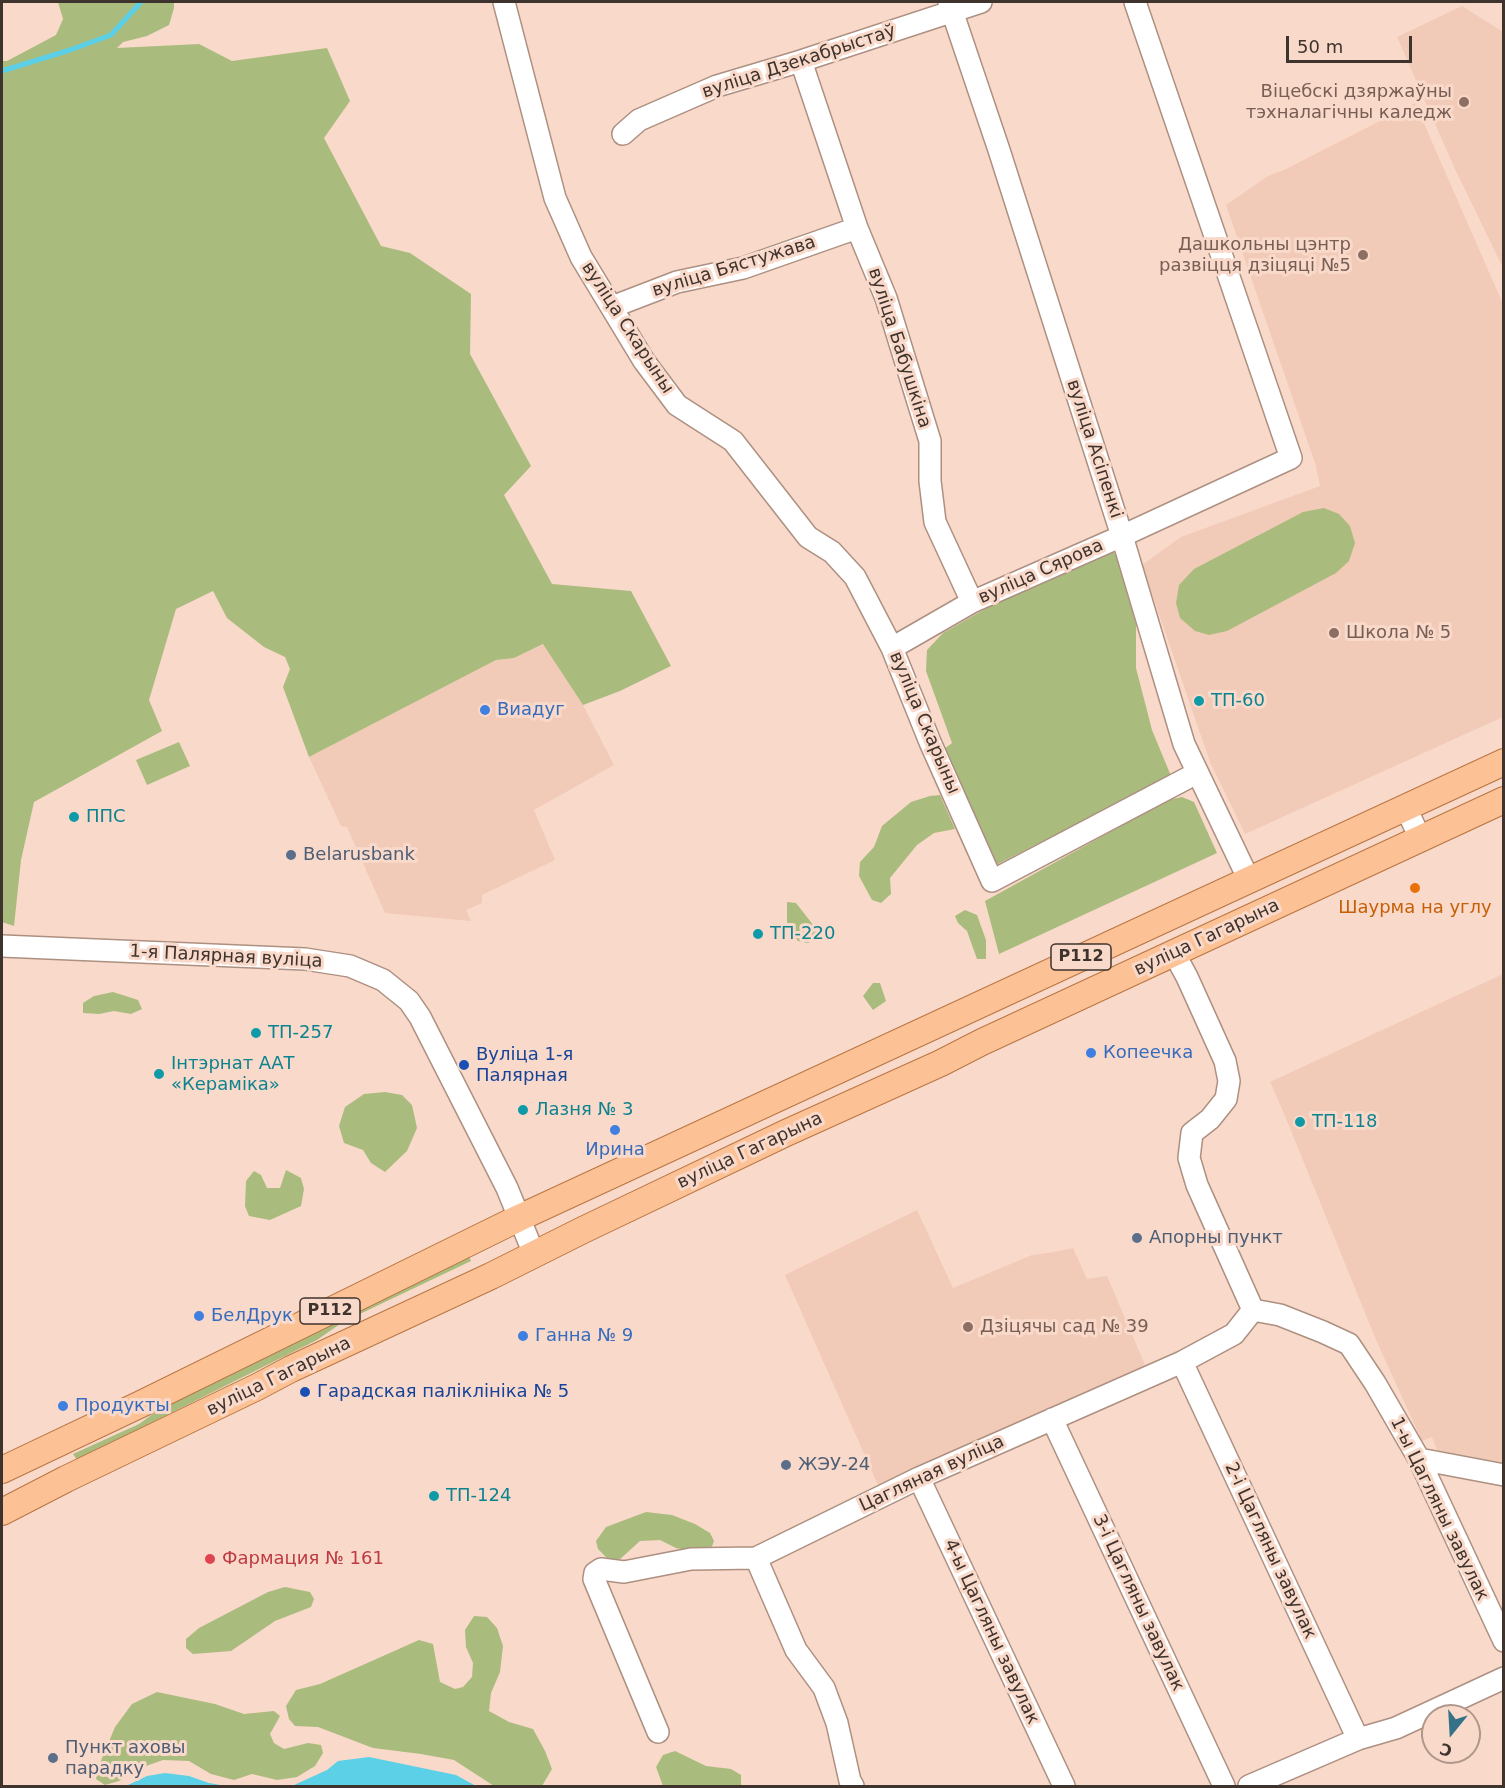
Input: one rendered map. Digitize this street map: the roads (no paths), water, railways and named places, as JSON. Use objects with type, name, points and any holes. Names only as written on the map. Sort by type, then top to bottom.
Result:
[{"type":"main road","name":"вуліца Гагарына","points":[[2,1470],[519,1218],[1503,762]]},
{"type":"main road","name":"вуліца Гагарына","points":[[2,1512],[291,1369],[491,1276],[786,1133],[941,1063],[1503,800]]},
{"type":"main road","points":[[966,1010],[982,1042]]},
{"type":"main road","points":[[51,1447],[66,1479]]},
{"type":"street","name":"вуліца Скарыны","points":[[504,2],[555,198],[581,257],[644,361],[677,405],[733,441],[808,537],[832,552],[855,577],[892,648],[992,881],[1197,773]]},
{"type":"street","name":"вуліца Дзекабрыстаў","points":[[623,134],[639,120],[717,86],[801,61],[951,7],[981,2]]},
{"type":"street","name":"вуліца Сярова","points":[[892,648],[972,602],[1291,458],[1135,2]]},
{"type":"street","name":"вуліца Асіпенкі","points":[[951,7],[1122,536],[1184,744],[1250,880]]},
{"type":"street","name":"вуліца Бабушкіна","points":[[801,61],[857,228],[886,298],[930,441],[930,482],[935,522],[972,602]]},
{"type":"street","name":"вуліца Бястужава","points":[[612,308],[677,282],[743,268],[857,228]]},
{"type":"street","points":[[1406,808],[1420,838]]},
{"type":"street","name":"1-я Палярная вуліца","points":[[2,946],[305,959],[350,966],[383,980],[409,1001],[420,1017],[507,1188],[534,1254]]},
{"type":"street","points":[[1174,953],[1187,976],[1225,1061],[1229,1081],[1226,1099],[1210,1119],[1192,1133],[1189,1158],[1197,1185],[1253,1310]]},
{"type":"street","name":"Цагляная вуліца","points":[[658,1732],[594,1579],[595,1573],[601,1569],[624,1572],[691,1559],[756,1558],[919,1478],[1182,1362],[1234,1334],[1253,1310]]},
{"type":"street","name":"1-ы Цагляны завулак","points":[[1253,1310],[1280,1315],[1349,1344],[1375,1383],[1419,1459],[1503,1641]]},
{"type":"street","name":"2-і Цагляны завулак","points":[[1182,1362],[1358,1739]]},
{"type":"street","name":"3-і Цагляны завулак","points":[[1052,1419],[1224,1786]]},
{"type":"street","points":[[1419,1459],[1503,1475]]},
{"type":"street","name":"4-ы Цагляны завулак","points":[[919,1478],[1064,1786]]},
{"type":"street","points":[[756,1558],[796,1650],[824,1688],[837,1723],[853,1786]]},
{"type":"street","points":[[1249,1786],[1358,1739],[1396,1728],[1503,1678]]},
{"type":"water","points":[[369,1757],[456,1775],[476,1786],[292,1786],[327,1770],[338,1761]]},
{"type":"water","points":[[165,1773],[189,1776],[226,1786],[126,1786],[147,1776]]},
{"type":"waterway","points":[[2,71],[111,35],[141,2]]},
{"type":"place","name":"Віцебскі дзяржаўны тэхналагічны каледж","points":[[1464,102]]},
{"type":"place","name":"Дашкольны цэнтр развіцця дзіцяці №5","points":[[1363,255]]},
{"type":"place","name":"Школа № 5","points":[[1334,633]]},
{"type":"place","name":"ТП-60","points":[[1199,701]]},
{"type":"place","name":"Виадуг","points":[[485,710]]},
{"type":"place","name":"ППС","points":[[74,817]]},
{"type":"place","name":"Belarusbank","points":[[291,855]]},
{"type":"place","name":"Шаурма на углу","points":[[1415,888]]},
{"type":"place","name":"ТП-220","points":[[758,934]]},
{"type":"place","name":"ТП-257","points":[[256,1033]]},
{"type":"place","name":"Копеечка","points":[[1091,1053]]},
{"type":"place","name":"Вуліца 1-я Палярная","points":[[464,1065]]},
{"type":"place","name":"Інтэрнат ААТ «Кераміка»","points":[[159,1074]]},
{"type":"place","name":"Лазня № 3","points":[[523,1110]]},
{"type":"place","name":"ТП-118","points":[[1300,1122]]},
{"type":"place","name":"Ирина","points":[[615,1130]]},
{"type":"place","name":"Апорны пункт","points":[[1137,1238]]},
{"type":"place","name":"БелДрук","points":[[199,1316]]},
{"type":"place","name":"Дзіцячы сад № 39","points":[[968,1327]]},
{"type":"place","name":"Ганна № 9","points":[[523,1336]]},
{"type":"place","name":"Гарадская паліклініка № 5","points":[[305,1392]]},
{"type":"place","name":"Продукты","points":[[63,1406]]},
{"type":"place","name":"ЖЭУ-24","points":[[786,1465]]},
{"type":"place","name":"ТП-124","points":[[434,1496]]},
{"type":"place","name":"Фармация № 161","points":[[210,1559]]},
{"type":"place","name":"Пункт аховы парадку","points":[[53,1758]]}]
